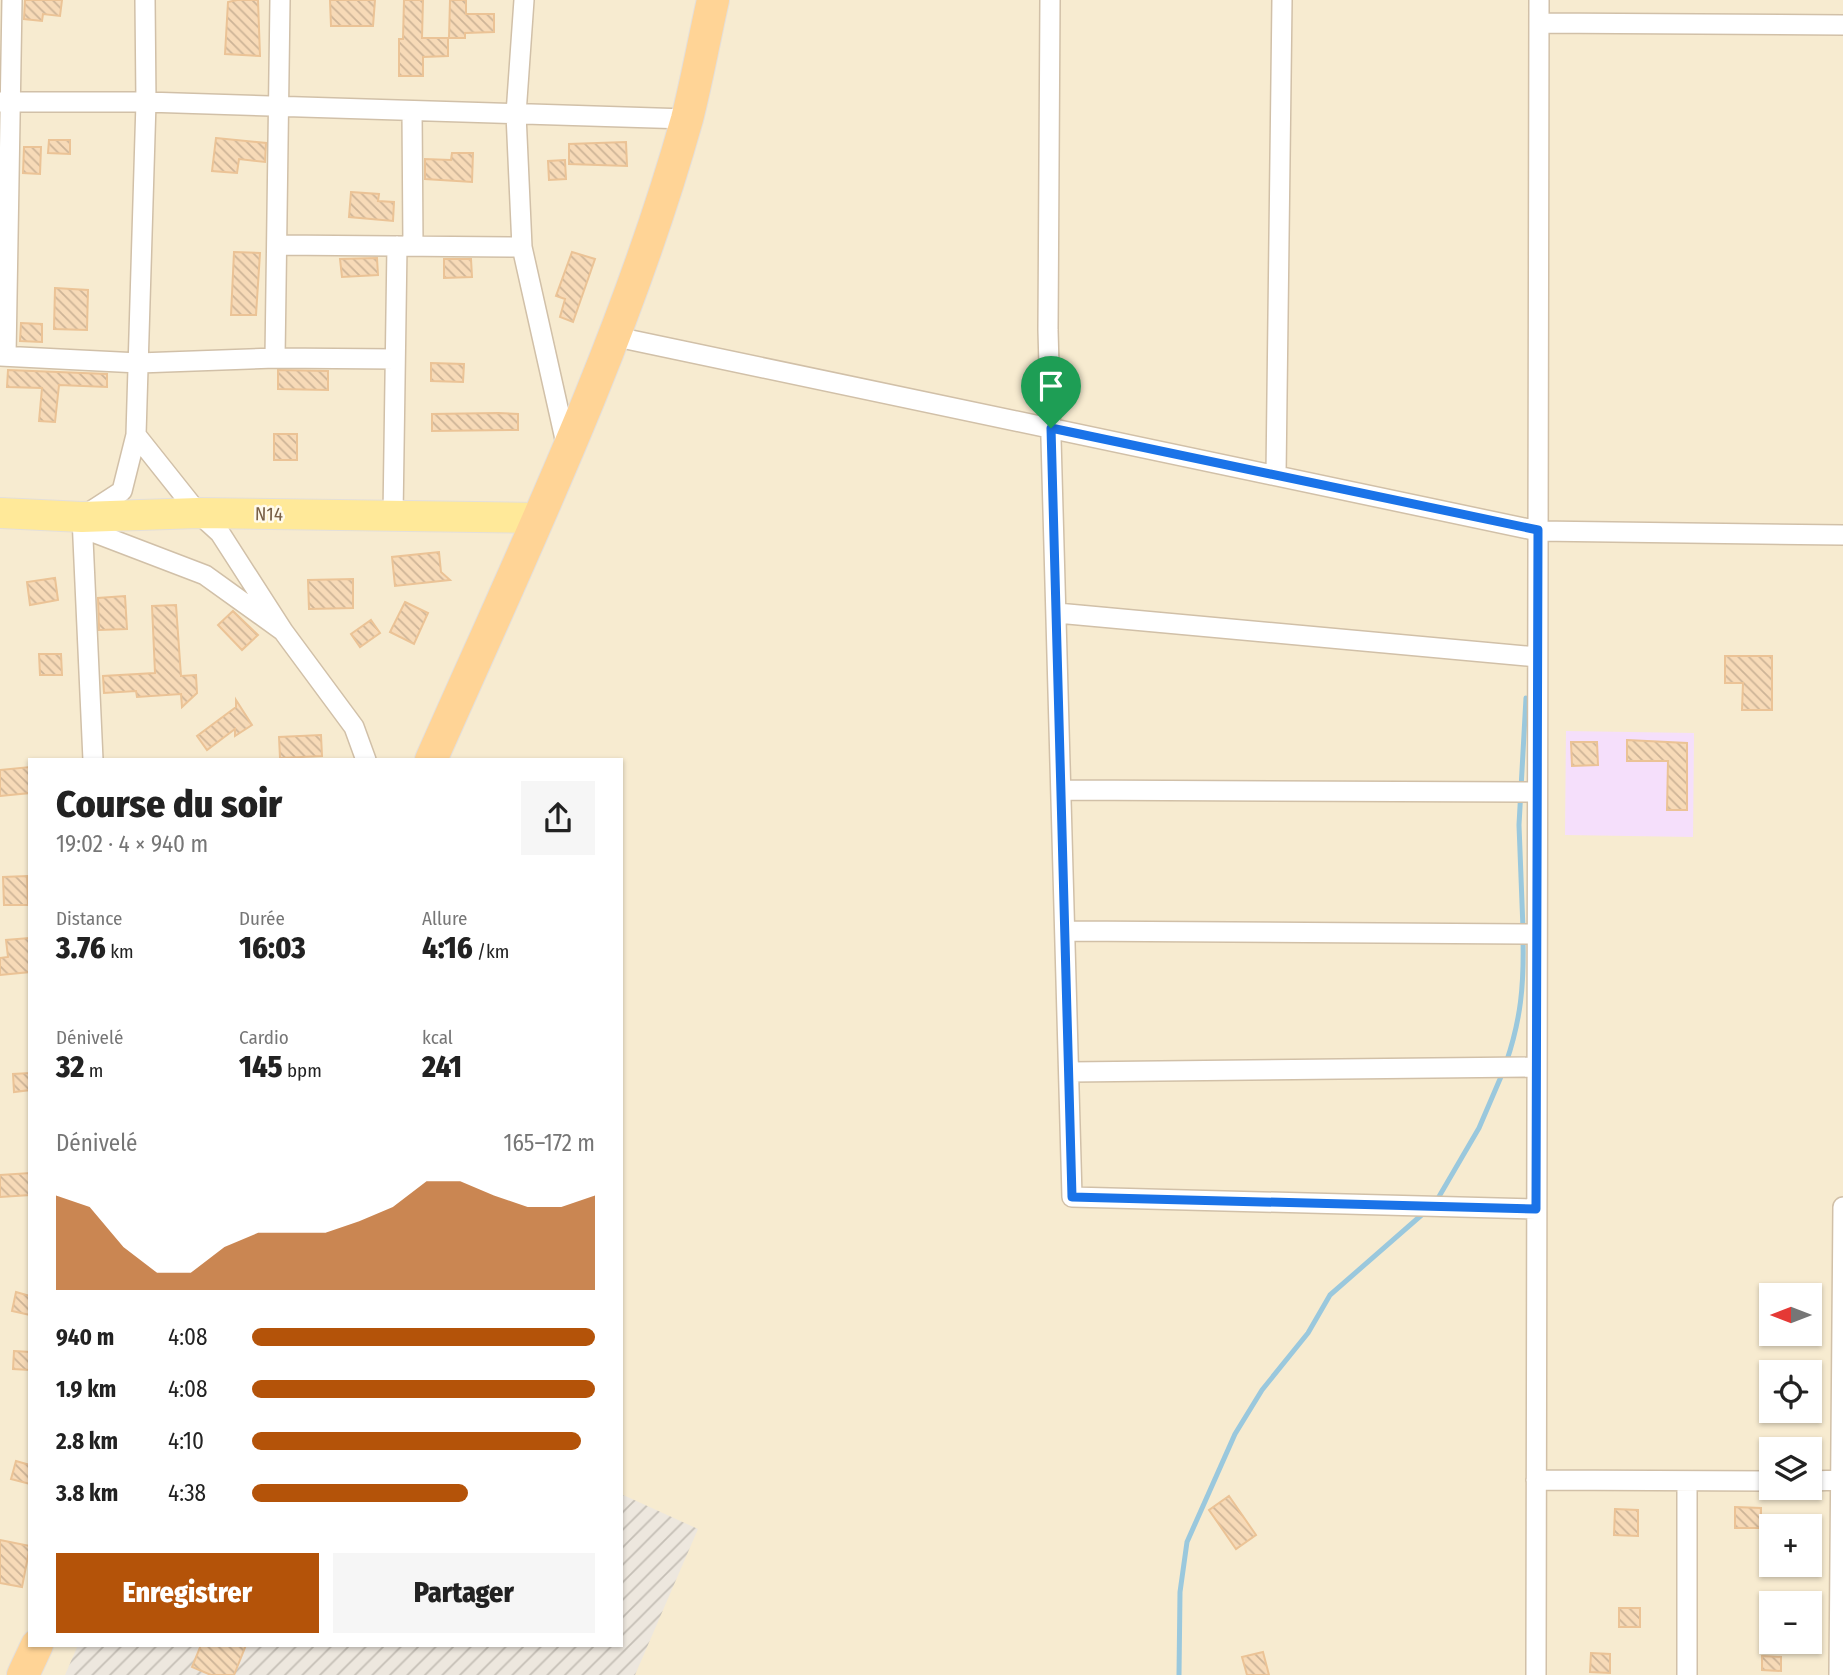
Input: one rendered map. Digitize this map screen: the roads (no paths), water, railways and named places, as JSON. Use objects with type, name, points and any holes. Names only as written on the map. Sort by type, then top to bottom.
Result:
[{"type":"highway","points":[[432,758],[538,518],[634,281],[687,119],[713,0]]},
{"type":"highway","points":[[23,1675],[36,1647]]},
{"type":"main road","name":"N14","points":[[0,513],[82,522],[198,513],[538,518]]},
{"type":"street","points":[[12,0],[5,102],[3,356],[139,363],[275,358],[395,359]]},
{"type":"street","points":[[82,522],[122,491],[136,435],[146,102],[145,0]]},
{"type":"street","points":[[275,358],[280,0]]},
{"type":"street","points":[[524,0],[516,114],[522,247],[567,449]]},
{"type":"street","points":[[1050,0],[1048,330],[1071,1072],[1072,1197],[1536,1209]]},
{"type":"street","points":[[1276,475],[1282,0]]},
{"type":"street","points":[[1536,1675],[1539,0]]},
{"type":"street","points":[[1539,23],[1843,25]]},
{"type":"street","points":[[5,102],[146,102],[687,119]]},
{"type":"street","points":[[393,516],[395,359],[405,246],[412,111]]},
{"type":"street","points":[[277,245],[522,247]]},
{"type":"street","points":[[612,336],[1538,530],[1843,535]]},
{"type":"street","points":[[136,435],[198,513],[220,533],[283,631],[354,727],[365,758]]},
{"type":"street","points":[[82,522],[205,575],[283,631]]},
{"type":"street","points":[[82,522],[93,758]]},
{"type":"street","points":[[1056,613],[1537,657]]},
{"type":"street","points":[[1062,790],[1537,792]]},
{"type":"street","points":[[1066,931],[1537,934]]},
{"type":"street","points":[[1071,1072],[1537,1067]]},
{"type":"street","points":[[1839,1675],[1843,1207]]},
{"type":"street","points":[[1536,1480],[1759,1481]]},
{"type":"street","points":[[1822,1481],[1842,1480]]},
{"type":"street","points":[[1687,1482],[1687,1675]]},
{"type":"waterway","points":[[1523,929],[1519,825],[1526,698]]},
{"type":"waterway","points":[[1506,1063],[1520,1002],[1523,939]]},
{"type":"waterway","points":[[1437,1200],[1479,1128],[1503,1072]]},
{"type":"waterway","points":[[1179,1675],[1180,1592],[1187,1542],[1235,1434],[1262,1390],[1308,1333],[1330,1295],[1425,1212]]}]
